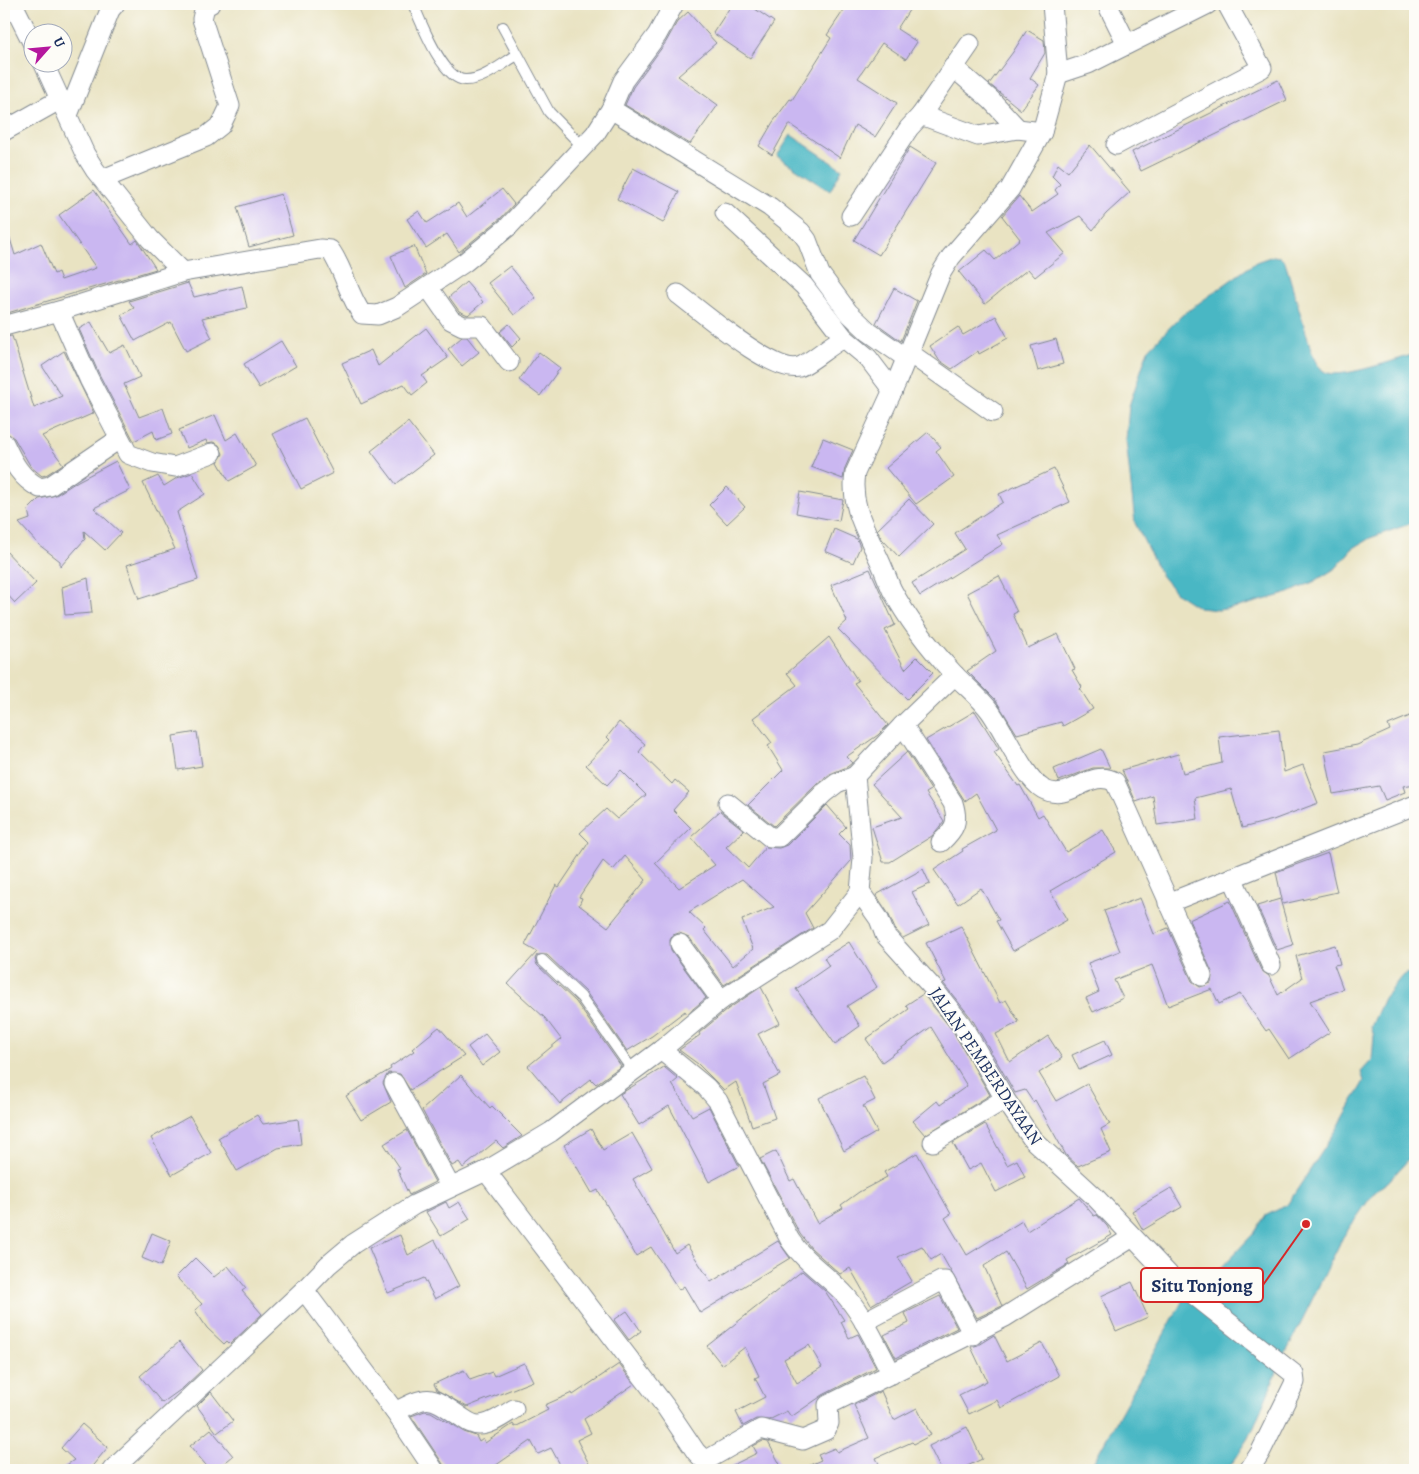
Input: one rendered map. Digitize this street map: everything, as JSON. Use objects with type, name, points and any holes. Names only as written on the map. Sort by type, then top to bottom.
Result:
[{"type":"street","points":[[13,4],[22,22]]},
{"type":"street","points":[[4,131],[65,107],[110,10],[115,4]]},
{"type":"street","points":[[104,179],[206,137],[221,125],[230,106],[202,19],[205,6],[210,4]]},
{"type":"street","points":[[4,326],[59,311],[183,272],[320,249],[330,250],[336,259],[354,303],[362,314],[378,315],[397,307],[428,287],[509,226],[584,148],[611,109],[623,81],[656,36],[674,4]]},
{"type":"street","points":[[1052,4],[1058,74],[1042,132],[1010,189],[946,265],[931,294],[893,391],[855,473],[853,486],[854,500],[858,518],[902,607],[955,675],[980,698],[1038,786],[1056,793],[1066,791],[1098,777],[1106,777],[1115,782],[1202,976]]},
{"type":"street","points":[[1107,4],[1127,44]]},
{"type":"street","points":[[1116,145],[1262,68],[1227,4]]},
{"type":"street","points":[[1058,74],[1088,64],[1202,5]]},
{"type":"street","points":[[850,216],[909,128],[921,115],[970,44]]},
{"type":"street","points":[[953,67],[991,100],[1018,129]]},
{"type":"street","points":[[48,72],[85,154],[150,239],[183,272]]},
{"type":"street","points":[[611,109],[770,207],[801,232],[807,240],[820,274],[848,312],[869,332],[993,412]]},
{"type":"street","points":[[921,115],[978,136],[1018,129],[1042,132]]},
{"type":"street","points":[[724,213],[804,286],[844,338],[868,358],[893,391]]},
{"type":"street","points":[[428,287],[452,320],[463,326],[477,326],[485,329],[510,362]]},
{"type":"street","points":[[678,294],[756,352],[781,366],[799,367],[844,338]]},
{"type":"street","points":[[59,311],[119,439],[128,454],[165,467],[174,467],[212,452]]},
{"type":"street","points":[[4,443],[16,469],[28,483],[40,488],[50,486],[119,439]]},
{"type":"street","points":[[728,802],[770,837],[779,837],[824,793],[837,783],[855,776],[903,725],[955,675]]},
{"type":"street","points":[[903,725],[952,803],[957,817],[955,826],[941,842]]},
{"type":"street","points":[[112,1470],[304,1290],[328,1265],[353,1244],[414,1205],[450,1186],[486,1171],[551,1132],[661,1050],[721,1000],[830,930],[860,892],[863,858],[855,776]]},
{"type":"street","points":[[1168,903],[1415,804]]},
{"type":"street","points":[[1232,877],[1271,965]]},
{"type":"street","name":"JALAN PEMBERDAYAAN","points":[[860,892],[879,919],[885,935],[932,986],[962,1025],[1033,1140],[1095,1197],[1131,1238],[1184,1289],[1294,1374],[1295,1382],[1260,1453],[1249,1470]]},
{"type":"street","points":[[680,944],[721,1000]]},
{"type":"street","points":[[661,1050],[706,1087],[718,1101],[796,1249],[847,1297],[864,1322],[892,1374]]},
{"type":"street","points":[[394,1083],[450,1186]]},
{"type":"street","points":[[933,1142],[1006,1099]]},
{"type":"street","points":[[486,1171],[666,1406],[696,1452],[705,1461],[762,1429],[798,1440],[808,1440],[826,1430],[829,1423],[828,1406],[973,1335],[1034,1300],[1131,1238]]},
{"type":"street","points":[[864,1322],[941,1280],[945,1280],[973,1335]]},
{"type":"street","points":[[304,1290],[395,1412],[434,1470]]},
{"type":"street","points":[[395,1412],[419,1400],[429,1398],[438,1400],[472,1424],[480,1425],[514,1409]]},
{"type":"lane","points":[[412,4],[441,61],[452,74],[464,81],[478,78],[517,55]]},
{"type":"lane","points":[[503,27],[549,112],[584,148]]},
{"type":"lane","points":[[542,960],[581,997],[632,1071]]},
{"type":"water","points":[[791,135],[842,169],[830,191],[777,156]]},
{"type":"water","points":[[1273,256],[1280,257],[1285,262],[1313,356],[1323,370],[1328,373],[1346,373],[1415,354],[1415,522],[1370,538],[1352,549],[1336,568],[1315,581],[1289,593],[1238,607],[1218,610],[1199,608],[1176,593],[1161,575],[1135,523],[1126,440],[1129,406],[1148,350],[1181,316],[1256,262]]},
{"type":"water","points":[[1415,970],[1415,1145],[1408,1160],[1388,1182],[1375,1191],[1343,1237],[1280,1365],[1249,1438],[1232,1464],[1223,1470],[1089,1470],[1188,1291],[1205,1275],[1220,1269],[1255,1232],[1265,1216],[1287,1205],[1337,1129],[1364,1081],[1361,1072],[1372,1060],[1374,1036],[1371,1027],[1384,998],[1402,976]]},
{"type":"building","points":[[732,4],[748,4],[774,22],[750,58],[713,33]]},
{"type":"building","points":[[848,4],[913,4],[897,29],[917,42],[906,59],[882,43],[858,78],[897,103],[875,137],[855,125],[840,158],[789,124],[772,155],[759,146],[773,122],[790,99],[792,100],[831,38],[827,35]]},
{"type":"building","points":[[688,12],[716,43],[678,76],[718,105],[690,144],[625,105],[633,87],[666,42],[677,22]]},
{"type":"building","points":[[1027,30],[1044,40],[1045,53],[1030,78],[1039,85],[1021,110],[989,84]]},
{"type":"building","points":[[1278,80],[1287,100],[1141,171],[1132,152]]},
{"type":"building","points":[[1090,145],[1130,192],[1106,214],[1093,230],[1080,216],[1048,233],[1065,253],[1035,277],[1028,269],[985,304],[959,272],[986,250],[995,260],[1020,239],[1002,216],[1019,196],[1032,212],[1058,194],[1055,190],[1060,184],[1052,176],[1058,164],[1068,172]]},
{"type":"building","points":[[910,147],[936,163],[879,255],[854,240]]},
{"type":"building","points":[[633,168],[679,192],[663,223],[617,199]]},
{"type":"building","points":[[502,189],[514,204],[501,218],[459,252],[447,234],[426,248],[407,219],[419,211],[427,223],[458,203],[467,217]]},
{"type":"building","points":[[94,190],[132,244],[137,240],[156,269],[4,314],[4,229],[7,229],[15,255],[41,243],[54,274],[58,272],[61,280],[96,268],[59,215]]},
{"type":"building","points":[[281,194],[293,235],[249,247],[237,207]]},
{"type":"building","points":[[414,246],[426,274],[405,288],[391,256]]},
{"type":"building","points":[[510,266],[536,298],[514,315],[488,283]]},
{"type":"building","points":[[466,282],[483,302],[468,315],[459,311],[449,297]]},
{"type":"building","points":[[188,283],[194,297],[242,286],[247,308],[202,318],[212,338],[186,351],[171,322],[135,341],[121,315],[134,308],[129,301]]},
{"type":"building","points":[[894,288],[917,301],[901,341],[876,323]]},
{"type":"building","points":[[996,316],[1008,338],[979,354],[978,351],[952,369],[939,360],[930,346],[958,327],[963,335]]},
{"type":"building","points":[[91,322],[109,353],[125,345],[140,377],[124,384],[139,417],[163,408],[172,434],[156,440],[153,431],[134,441],[99,374],[79,329]]},
{"type":"building","points":[[509,324],[521,338],[512,347],[500,332]]},
{"type":"building","points":[[426,328],[448,358],[422,376],[427,383],[412,395],[404,384],[361,404],[342,363],[371,350],[378,366]]},
{"type":"building","points":[[12,336],[34,408],[62,396],[42,366],[64,351],[94,413],[42,436],[63,464],[42,476],[31,467],[14,438],[4,432],[4,337]]},
{"type":"building","points":[[462,337],[467,337],[479,352],[462,366],[448,349]]},
{"type":"building","points":[[1056,339],[1063,364],[1038,371],[1031,346]]},
{"type":"building","points":[[281,341],[296,366],[259,388],[244,364]]},
{"type":"building","points":[[539,352],[560,368],[540,396],[519,380]]},
{"type":"building","points":[[215,415],[226,440],[237,433],[256,466],[229,481],[218,462],[223,454],[219,445],[213,442],[207,443],[206,440],[187,448],[179,430]]},
{"type":"building","points":[[305,418],[333,473],[301,489],[273,434]]},
{"type":"building","points":[[408,422],[434,455],[396,484],[371,451]]},
{"type":"building","points":[[928,432],[941,447],[936,451],[954,477],[916,504],[886,468]]},
{"type":"building","points":[[823,438],[853,450],[845,468],[843,479],[811,467]]},
{"type":"building","points":[[116,461],[130,490],[94,508],[121,533],[105,550],[84,531],[85,539],[60,567],[60,561],[38,544],[19,523],[30,519],[28,510],[39,499],[56,495]]},
{"type":"building","points":[[1054,469],[1070,502],[997,535],[1003,544],[920,596],[912,583],[965,549],[955,533],[1003,502],[999,494]]},
{"type":"building","points":[[192,473],[205,494],[177,512],[198,580],[139,599],[127,565],[175,549],[143,483],[158,476],[164,486],[177,478]]},
{"type":"building","points":[[727,487],[745,507],[727,524],[709,505]]},
{"type":"building","points":[[800,492],[843,500],[839,521],[796,513]]},
{"type":"building","points":[[909,499],[933,524],[899,557],[882,539],[877,530]]},
{"type":"building","points":[[834,529],[857,539],[860,547],[853,563],[825,551]]},
{"type":"building","points":[[4,549],[36,583],[15,603],[4,591]]},
{"type":"building","points":[[870,569],[895,625],[885,630],[905,669],[917,657],[933,673],[907,699],[838,629],[847,621],[831,585]]},
{"type":"building","points":[[999,576],[1017,612],[1013,614],[1028,648],[1058,634],[1075,669],[1072,670],[1082,687],[1080,689],[1093,709],[1063,726],[1061,722],[1017,734],[995,699],[967,671],[996,651],[967,593]]},
{"type":"building","points":[[88,578],[92,613],[65,615],[62,587]]},
{"type":"building","points":[[829,637],[858,681],[854,683],[888,725],[878,735],[846,757],[852,763],[830,774],[817,784],[774,826],[748,805],[783,770],[768,746],[772,743],[753,718],[797,685],[787,673]]},
{"type":"building","points":[[975,711],[999,749],[994,752],[1018,786],[1020,785],[1038,817],[1043,814],[1066,852],[1103,830],[1116,852],[1050,891],[1067,920],[1013,951],[996,921],[999,920],[981,888],[958,904],[934,870],[963,851],[962,849],[996,830],[976,793],[965,801],[926,740]]},
{"type":"building","points":[[1410,716],[1415,728],[1415,784],[1403,786],[1405,792],[1385,800],[1379,786],[1333,794],[1325,751],[1357,745],[1390,730],[1388,725]]},
{"type":"building","points":[[619,722],[645,744],[639,752],[672,784],[675,780],[689,792],[673,810],[691,828],[655,863],[679,888],[715,865],[691,837],[720,811],[744,830],[726,847],[748,868],[766,847],[779,848],[787,845],[827,805],[846,827],[839,834],[850,845],[851,861],[805,913],[813,928],[724,985],[689,937],[679,933],[673,935],[670,940],[671,950],[706,998],[687,1014],[685,1011],[652,1036],[627,1051],[586,992],[547,955],[537,955],[535,959],[537,965],[576,1002],[621,1066],[596,1084],[591,1079],[560,1104],[528,1066],[561,1039],[545,1018],[508,984],[537,952],[525,945],[556,885],[559,887],[589,842],[580,833],[606,809],[617,819],[646,795],[621,770],[607,785],[586,765],[610,740],[607,737]],"holes":[[[625,856],[646,880],[608,927],[579,905],[582,898],[579,897],[603,861],[613,870]],[[742,879],[774,907],[742,920],[753,949],[733,966],[704,930],[706,928],[689,912]]]},
{"type":"building","points":[[1279,730],[1284,772],[1303,765],[1318,803],[1273,820],[1242,828],[1231,789],[1195,798],[1198,819],[1157,825],[1153,796],[1136,802],[1122,770],[1178,754],[1183,773],[1222,763],[1219,737]]},
{"type":"building","points":[[197,732],[202,766],[178,770],[173,736]]},
{"type":"building","points":[[1101,749],[1110,768],[1093,768],[1059,781],[1054,769]]},
{"type":"building","points":[[907,752],[931,790],[926,793],[944,821],[932,836],[890,862],[883,862],[872,827],[902,817],[872,784]]},
{"type":"building","points":[[1328,853],[1337,892],[1283,904],[1276,872]]},
{"type":"building","points":[[923,869],[930,884],[912,892],[929,925],[903,938],[895,929],[888,913],[876,895]]},
{"type":"building","points":[[1140,898],[1154,934],[1168,928],[1192,981],[1200,987],[1211,983],[1212,972],[1189,920],[1230,901],[1261,970],[1269,976],[1278,995],[1302,978],[1296,956],[1335,945],[1340,964],[1334,965],[1343,989],[1310,1001],[1330,1032],[1289,1059],[1269,1029],[1266,1031],[1240,994],[1219,1004],[1212,989],[1168,1006],[1152,965],[1114,980],[1123,998],[1093,1012],[1086,998],[1099,992],[1088,963],[1120,951],[1104,911]]},
{"type":"building","points":[[1280,899],[1293,945],[1277,950],[1257,906]]},
{"type":"building","points":[[961,926],[1000,1003],[1006,1000],[1019,1022],[996,1034],[1010,1062],[1048,1036],[1062,1058],[1039,1073],[1056,1101],[1087,1084],[1110,1124],[1101,1129],[1111,1152],[1078,1166],[1066,1155],[1035,1100],[1033,1102],[1025,1090],[1015,1093],[972,1019],[943,983],[946,982],[926,943]]},
{"type":"building","points":[[849,942],[877,987],[847,1006],[860,1026],[835,1044],[796,989],[829,966],[824,958]]},
{"type":"building","points":[[761,987],[780,1023],[758,1034],[780,1075],[763,1084],[775,1118],[752,1126],[736,1082],[724,1090],[698,1064],[679,1050],[700,1035],[699,1033],[728,1009]]},
{"type":"building","points":[[923,994],[953,1031],[990,1095],[925,1135],[913,1121],[937,1101],[940,1105],[967,1086],[931,1027],[882,1062],[866,1039],[909,1009],[906,1005]]},
{"type":"building","points":[[439,1027],[464,1056],[410,1090],[400,1074],[388,1073],[383,1083],[391,1102],[361,1120],[346,1096],[391,1069],[390,1067],[414,1051],[412,1049]]},
{"type":"building","points":[[485,1034],[500,1052],[482,1066],[468,1047]]},
{"type":"building","points":[[1105,1040],[1112,1055],[1079,1070],[1072,1055]]},
{"type":"building","points":[[664,1067],[678,1079],[672,1084],[692,1116],[709,1107],[739,1166],[709,1182],[669,1106],[639,1125],[620,1094]]},
{"type":"building","points":[[461,1075],[490,1108],[492,1106],[522,1136],[503,1148],[496,1141],[463,1168],[459,1162],[452,1166],[422,1110]]},
{"type":"building","points":[[863,1076],[875,1100],[863,1106],[877,1132],[844,1151],[819,1098]]},
{"type":"building","points":[[257,1115],[263,1124],[298,1119],[301,1144],[278,1148],[237,1171],[218,1138]]},
{"type":"building","points":[[190,1116],[211,1153],[172,1175],[151,1138]]},
{"type":"building","points":[[985,1124],[1007,1165],[1017,1160],[1025,1177],[996,1192],[981,1163],[968,1170],[953,1143]]},
{"type":"building","points":[[591,1129],[603,1150],[632,1133],[652,1168],[633,1179],[675,1253],[687,1245],[711,1282],[778,1241],[790,1258],[700,1313],[684,1286],[679,1290],[651,1247],[636,1256],[598,1190],[592,1193],[564,1145]]},
{"type":"building","points":[[407,1130],[435,1182],[409,1195],[397,1169],[400,1168],[384,1144]]},
{"type":"building","points":[[776,1151],[790,1181],[794,1179],[817,1223],[843,1208],[841,1205],[859,1192],[887,1177],[884,1172],[917,1153],[951,1214],[945,1218],[967,1255],[1022,1221],[1027,1231],[1079,1198],[1094,1216],[1097,1215],[1107,1226],[1112,1235],[1067,1260],[1069,1264],[1027,1289],[1006,1252],[984,1266],[1002,1306],[977,1318],[941,1254],[931,1260],[922,1246],[898,1257],[912,1281],[871,1305],[850,1268],[840,1274],[811,1248],[800,1234],[760,1159]]},
{"type":"building","points":[[1171,1188],[1182,1207],[1143,1230],[1132,1211]]},
{"type":"building","points":[[446,1202],[449,1208],[459,1202],[470,1219],[441,1236],[426,1212]]},
{"type":"building","points":[[152,1233],[171,1241],[161,1266],[142,1258]]},
{"type":"building","points":[[400,1235],[408,1255],[435,1240],[459,1286],[435,1299],[424,1278],[388,1293],[369,1248]]},
{"type":"building","points":[[195,1258],[214,1277],[228,1266],[246,1288],[242,1291],[262,1314],[230,1344],[227,1341],[224,1344],[207,1328],[195,1310],[202,1304],[176,1277]]},
{"type":"building","points":[[802,1271],[825,1291],[844,1320],[841,1322],[849,1338],[858,1334],[876,1368],[823,1395],[791,1417],[787,1411],[769,1420],[756,1419],[743,1426],[736,1412],[765,1397],[755,1378],[759,1376],[745,1347],[722,1365],[707,1346]],"holes":[[[809,1345],[822,1367],[797,1383],[784,1359]]]},
{"type":"building","points":[[1132,1282],[1148,1317],[1116,1331],[1101,1296]]},
{"type":"building","points":[[940,1296],[957,1328],[896,1358],[884,1335],[909,1323],[905,1313]]},
{"type":"building","points":[[627,1311],[641,1331],[629,1340],[614,1320]]},
{"type":"building","points":[[994,1335],[1007,1361],[1042,1343],[1059,1376],[1001,1408],[997,1400],[969,1414],[959,1395],[987,1381],[971,1347]]},
{"type":"building","points":[[179,1342],[202,1370],[183,1388],[162,1403],[140,1376]]},
{"type":"building","points":[[524,1363],[533,1381],[467,1407],[437,1390],[434,1384],[464,1370],[470,1380],[492,1372],[494,1376]]},
{"type":"building","points":[[619,1364],[634,1384],[584,1419],[591,1433],[577,1440],[592,1470],[563,1470],[551,1448],[538,1454],[531,1441],[489,1470],[445,1470],[443,1464],[411,1416],[425,1411],[431,1412],[464,1432],[476,1436],[479,1442],[483,1439],[485,1443],[513,1424],[515,1427],[548,1410],[545,1405],[572,1393],[573,1395]]},
{"type":"building","points":[[881,1391],[894,1420],[917,1408],[931,1435],[914,1444],[912,1442],[876,1458],[882,1470],[799,1470],[821,1460],[818,1455],[835,1448],[837,1452],[869,1438],[854,1405]]},
{"type":"building","points":[[211,1392],[233,1421],[217,1433],[197,1406]]},
{"type":"building","points":[[82,1424],[108,1447],[89,1470],[59,1470],[74,1460],[61,1448]]},
{"type":"building","points":[[967,1427],[982,1459],[959,1470],[941,1470],[929,1446]]},
{"type":"building","points":[[211,1429],[233,1456],[216,1470],[210,1470],[190,1446]]},
{"type":"building","points":[[763,1441],[768,1442],[783,1470],[723,1470],[757,1453],[753,1446]]},
{"type":"place","name":"Situ Tonjong","points":[[1306,1224]]}]
